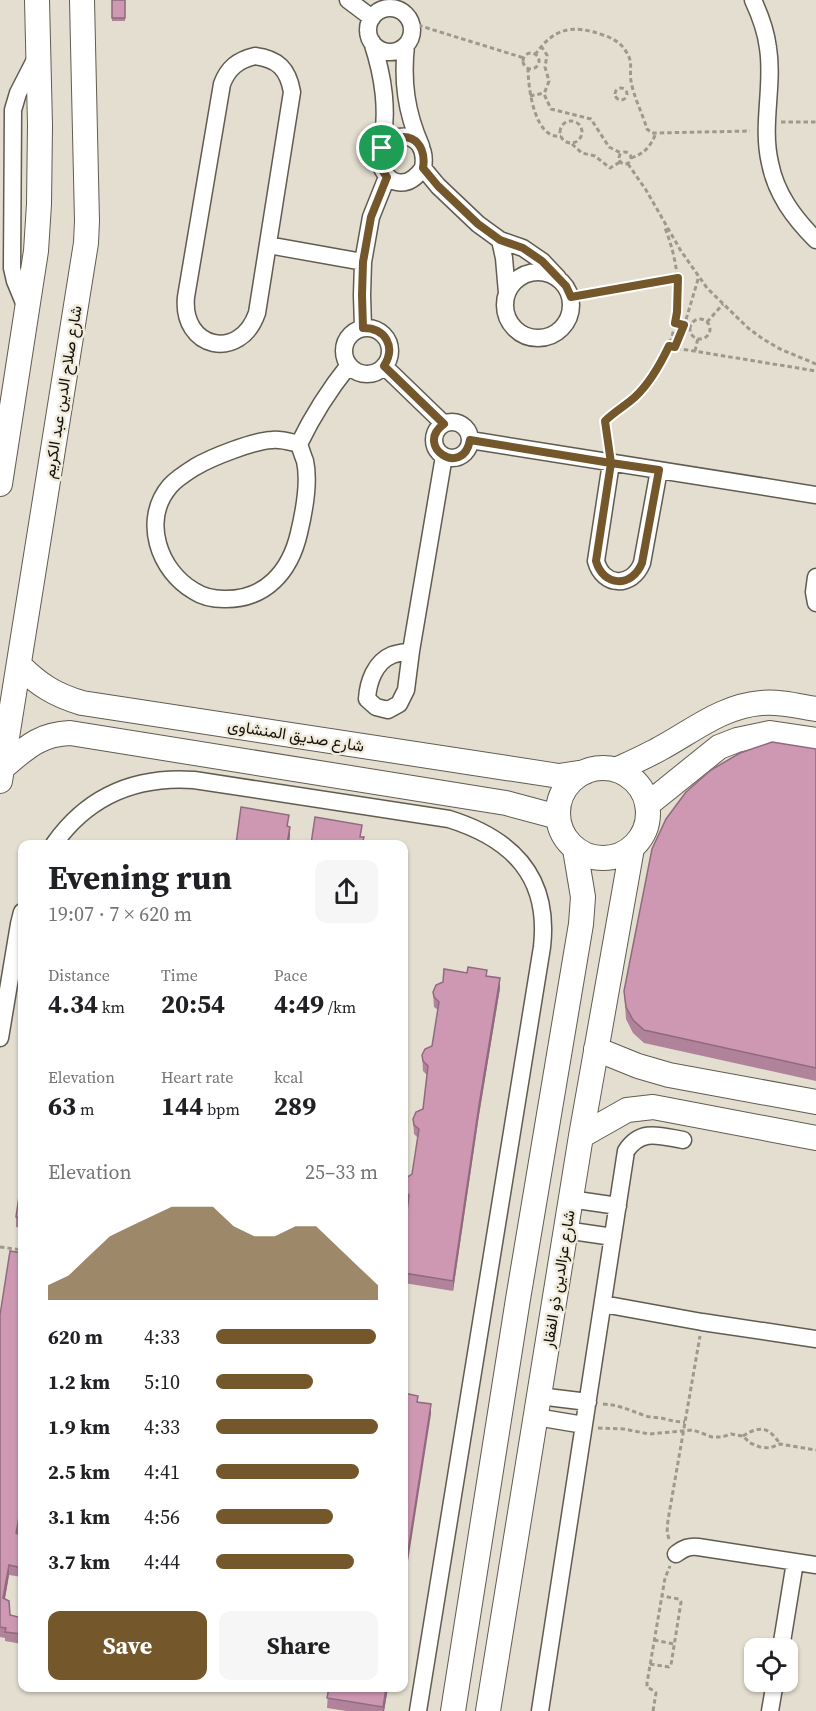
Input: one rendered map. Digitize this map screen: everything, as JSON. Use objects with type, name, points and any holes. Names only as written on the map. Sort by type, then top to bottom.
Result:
[{"type":"street","points":[[0,484],[36,251],[40,125],[37,0]]},
{"type":"street","name":"شارع صلاح الدين عبد الكريم","points":[[1,774],[86,243],[82,0]]},
{"type":"street","points":[[348,0],[372,18]]},
{"type":"street","points":[[753,0],[761,18],[769,49],[767,126],[769,162],[780,194],[798,222],[816,240]]},
{"type":"street","points":[[386,8],[408,12],[412,31],[406,45],[404,88],[407,109],[425,158],[423,168],[417,176],[408,182],[397,182],[387,177],[381,169],[379,158],[385,121],[385,94],[368,26],[378,12],[386,8]]},
{"type":"street","points":[[372,42],[379,49],[388,52],[406,45]]},
{"type":"street","points":[[27,311],[12,268],[6,193],[13,140],[15,101],[38,55]]},
{"type":"street","points":[[255,56],[266,58],[285,70],[292,92],[268,244],[257,314],[246,334],[225,344],[213,343],[193,331],[185,309],[222,84],[226,74],[234,65],[255,56]]},
{"type":"street","points":[[382,148],[389,140],[408,137],[417,142],[422,149]]},
{"type":"street","points":[[0,159],[9,150],[13,140]]},
{"type":"street","points":[[423,168],[457,206],[500,240],[523,248],[542,261],[566,286],[571,297],[571,312],[564,326],[552,336],[536,339],[522,334],[510,323],[505,309],[507,293],[500,240]]},
{"type":"street","points":[[363,328],[363,262],[371,217],[387,177]]},
{"type":"street","points":[[268,244],[363,262]]},
{"type":"street","points":[[507,293],[515,280],[529,273],[544,272],[558,278]]},
{"type":"street","points":[[363,328],[371,328],[385,336],[390,351],[384,366],[370,374],[355,371],[349,365],[344,350],[349,335],[363,328]]},
{"type":"street","points":[[299,444],[284,440],[270,440],[235,450],[196,467],[170,485],[159,502],[155,522],[157,543],[165,563],[178,580],[195,592],[216,599],[237,599],[258,593],[275,580],[288,564],[301,524],[307,481],[305,462],[299,444],[318,407],[349,365]]},
{"type":"street","points":[[384,366],[444,424]]},
{"type":"street","points":[[450,422],[461,425],[470,440],[466,452],[461,456],[449,458],[436,448],[434,443],[436,432],[444,424],[450,422]]},
{"type":"street","points":[[470,440],[816,495]]},
{"type":"street","points":[[411,651],[444,456]]},
{"type":"street","points":[[611,463],[596,561],[603,575],[618,581],[633,577],[642,563],[659,470]]},
{"type":"street","points":[[816,577],[813,592],[816,603]]},
{"type":"street","name":"شارع صديق المنشاوى","points":[[19,665],[42,686],[82,703],[559,776],[585,772]]},
{"type":"street","points":[[61,695],[58,715],[61,734]]},
{"type":"street","points":[[616,770],[661,748],[726,710],[762,703],[816,709]]},
{"type":"street","name":"شارع صديق المنشاوى","points":[[1,774],[36,741],[47,736],[70,733],[506,803],[558,817]]},
{"type":"street","points":[[647,805],[719,747],[737,740],[770,733],[816,740]]},
{"type":"street","points":[[600,768],[616,770],[630,778],[641,790],[647,805],[648,817],[645,829],[632,848],[618,856],[604,858],[589,856],[575,849],[561,829],[558,817],[561,799],[570,783],[585,772],[600,768]]},
{"type":"street","points":[[301,797],[306,772]]},
{"type":"street","points":[[57,840],[93,804],[109,795],[142,783],[168,779],[194,780],[449,819],[482,831],[508,849],[527,870],[535,884],[540,899],[544,931],[418,1711]]},
{"type":"street","name":"شارع عزالدين ذو الفقار","points":[[489,1711],[570,1199],[632,848]]},
{"type":"street","points":[[453,1711],[518,1299],[581,924],[584,897],[575,849]]},
{"type":"street","points":[[0,1038],[18,930]]},
{"type":"street","points":[[576,957],[612,962]]},
{"type":"street","points":[[596,1049],[638,1066],[669,1075],[816,1102]]},
{"type":"street","points":[[581,1136],[627,1110],[653,1107],[816,1138]]},
{"type":"street","points":[[540,1711],[588,1425],[595,1403],[603,1304],[626,1151],[640,1137],[650,1135],[683,1140]]},
{"type":"street","points":[[570,1199],[618,1206]]},
{"type":"street","points":[[566,1230],[613,1237]]},
{"type":"street","points":[[518,1299],[554,1305]]},
{"type":"street","points":[[603,1304],[816,1339]]},
{"type":"street","points":[[538,1406],[595,1403]]},
{"type":"street","points":[[538,1406],[588,1425]]},
{"type":"street","points":[[676,1554],[690,1546],[816,1565]]},
{"type":"street","points":[[783,1638],[795,1562]]},
{"type":"street","points":[[469,1610],[504,1617]]},
{"type":"street","points":[[459,1677],[493,1684]]},
{"type":"street","points":[[770,1711],[773,1692]]},
{"type":"path","points":[[408,12],[524,58]]},
{"type":"path","points":[[535,55],[551,36],[563,31],[575,29],[612,38],[625,50],[629,58],[632,66],[631,81],[648,129],[656,134],[816,122]]},
{"type":"path","points":[[542,46],[547,55],[545,67],[549,81],[544,93]]},
{"type":"path","points":[[535,55],[528,54],[523,63],[528,68],[530,96],[539,120],[546,130],[555,137],[561,136]]},
{"type":"path","points":[[528,68],[533,69],[538,63],[535,55]]},
{"type":"path","points":[[627,96],[628,93],[623,88],[619,88],[615,94],[618,99],[622,100],[635,92]]},
{"type":"path","points":[[530,96],[544,93]]},
{"type":"path","points":[[544,93],[554,111],[591,119],[609,147],[621,153],[627,152],[631,158]]},
{"type":"path","points":[[572,144],[581,139],[582,134],[580,125],[571,121],[562,126],[560,130],[563,140],[582,153],[595,156],[609,168],[620,162]]},
{"type":"path","points":[[627,164],[631,158],[644,152],[656,134]]},
{"type":"path","points":[[620,162],[621,153]]},
{"type":"path","points":[[620,162],[627,164],[646,190],[681,251],[707,288],[747,328],[780,349],[815,364],[815,371],[669,346]]},
{"type":"path","points":[[611,463],[605,421],[637,395],[656,371],[669,346],[675,323],[678,278],[673,248],[662,218]]},
{"type":"path","points":[[675,347],[699,276]]},
{"type":"path","points":[[571,297],[678,278]]},
{"type":"path","points":[[707,322],[723,304]]},
{"type":"path","points":[[700,319],[707,322],[709,327],[707,335],[704,338],[698,338],[692,334],[690,326],[700,319]]},
{"type":"path","points":[[675,323],[690,326]]},
{"type":"path","points":[[695,351],[698,338]]},
{"type":"path","points":[[801,368],[802,359]]},
{"type":"path","points":[[0,1247],[18,1249]]},
{"type":"path","points":[[653,1711],[656,1694],[647,1687],[646,1683],[665,1578],[676,1554],[667,1532],[668,1521],[702,1322]]},
{"type":"path","points":[[595,1403],[614,1404],[635,1410],[644,1416],[685,1422]]},
{"type":"path","points":[[588,1425],[649,1434],[676,1430],[693,1430],[712,1437],[732,1434],[743,1436],[760,1448],[770,1448],[780,1444],[816,1450]]},
{"type":"path","points":[[743,1436],[753,1430],[764,1429],[774,1434],[780,1444]]},
{"type":"path","points":[[650,1664],[670,1666],[674,1644],[681,1601],[662,1596]]},
{"type":"path","points":[[654,1640],[674,1644]]},
{"type":"building","points":[[112,0],[125,0],[125,18],[112,18]]},
{"type":"building","points":[[772,742],[816,749],[816,1068],[644,1030],[633,1020],[626,1007],[624,991],[652,849],[666,819],[686,792],[711,770],[740,753]]},
{"type":"building","points":[[241,807],[289,815],[288,840],[237,840]]},
{"type":"building","points":[[315,817],[362,825],[360,837],[364,837],[363,840],[312,840]]},
{"type":"building","points":[[468,967],[487,970],[486,976],[500,978],[453,1281],[408,1274],[408,1177],[412,1174],[419,1129],[414,1125],[413,1119],[416,1112],[423,1109],[428,1066],[423,1061],[422,1055],[425,1049],[432,1046],[439,1002],[433,992],[436,985],[443,982],[444,969],[467,973]]},
{"type":"building","points":[[10,1251],[18,1252],[18,1522],[16,1533],[18,1534],[18,1567],[9,1565],[3,1598],[9,1601],[10,1615],[18,1617],[18,1634],[5,1632],[6,1628],[0,1627],[0,1315]]},
{"type":"building","points":[[408,1394],[418,1396],[417,1402],[431,1404],[408,1551]]},
{"type":"building","points":[[328,1692],[385,1692],[383,1707],[327,1698]]},
{"type":"route","points":[[382,148],[379,158],[381,169],[387,177],[371,217],[363,262],[362,295],[363,328],[379,331],[388,343],[390,351],[384,366],[444,424],[436,432],[434,438],[436,448],[444,456],[449,458],[461,456],[466,452],[470,440],[611,463],[596,561],[603,575],[610,579],[618,581],[633,577],[642,563],[659,470],[611,463],[605,421],[637,395],[650,380],[669,346],[675,347],[679,340],[684,325],[675,323],[678,278],[571,297],[566,286],[542,261],[523,248],[500,240],[457,206],[423,168],[425,158],[417,142],[408,137],[398,137],[389,140],[382,148]]}]
